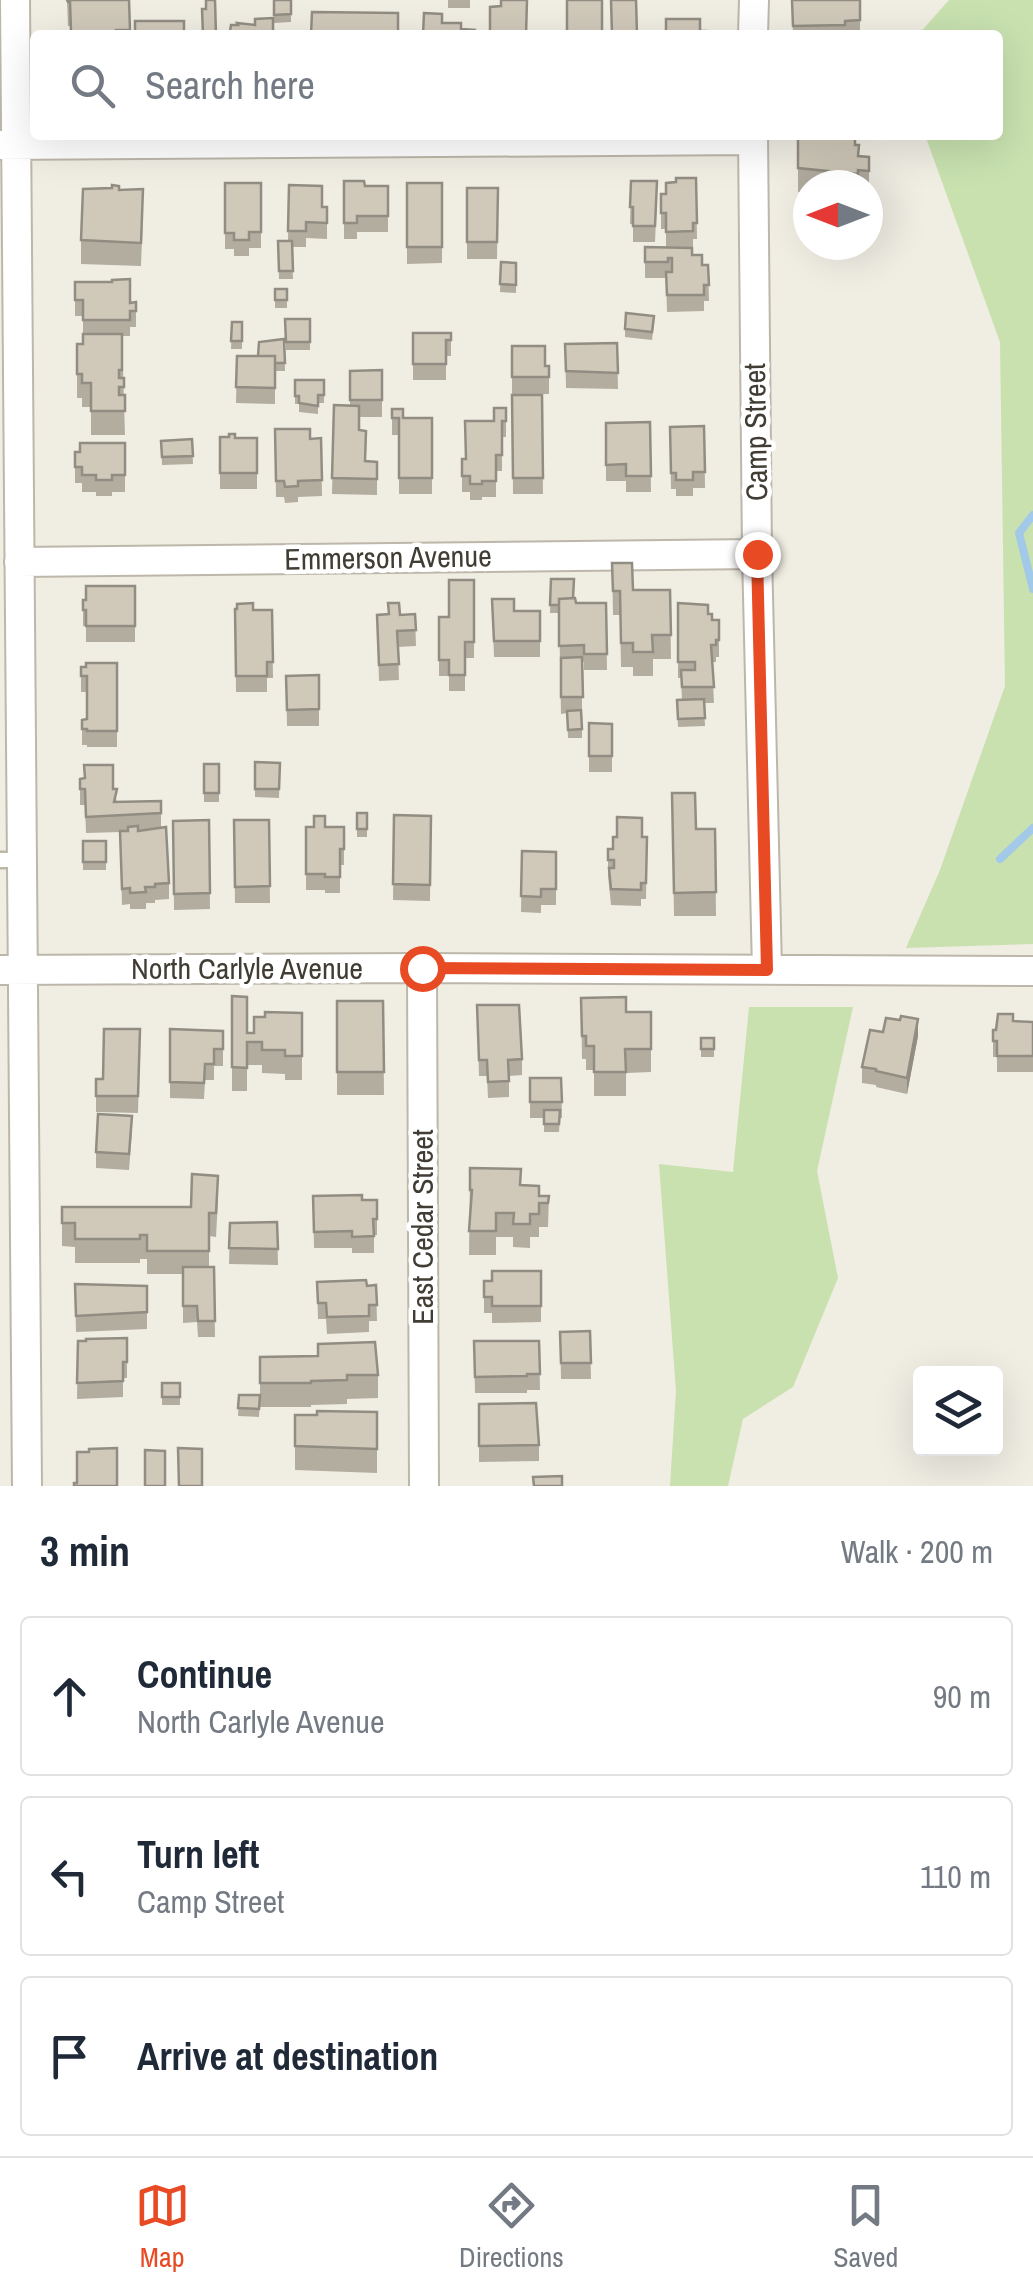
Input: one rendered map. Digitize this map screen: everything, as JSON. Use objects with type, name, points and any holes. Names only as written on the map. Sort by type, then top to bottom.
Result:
[{"type":"street","points":[[16,0],[9,145],[19,562],[11,860],[27,1486]]},
{"type":"street","points":[[754,0],[754,30]]},
{"type":"street","points":[[9,145],[474,140]]},
{"type":"street","name":"Camp Street","points":[[753,140],[767,970]]},
{"type":"street","name":"Emmerson Avenue","points":[[19,562],[757,554]]},
{"type":"street","name":"East Cedar Street","points":[[422,968],[424,1486]]},
{"type":"street","name":"North Carlyle Avenue","points":[[12,970],[1033,971]]},
{"type":"green space","points":[[949,0],[1033,0],[1033,944],[906,948],[940,870],[1005,686],[1000,342],[927,140],[1003,140],[1003,30],[922,30]]},
{"type":"green space","points":[[749,1007],[853,1007],[817,1171],[838,1278],[793,1387],[743,1419],[728,1486],[670,1486],[676,1391],[659,1164],[733,1172]]},
{"type":"building","points":[[129,0],[130,30],[71,30],[68,2]]},
{"type":"building","points":[[206,0],[215,0],[216,30],[203,30],[202,9],[206,9]]},
{"type":"building","points":[[274,0],[291,0],[291,14],[274,15]]},
{"type":"building","points":[[501,0],[527,0],[526,30],[490,30],[490,7],[501,6]]},
{"type":"building","points":[[567,0],[602,0],[602,30],[567,30]]},
{"type":"building","points":[[611,0],[636,0],[637,30],[612,30]]},
{"type":"building","points":[[792,0],[860,0],[860,20],[845,21],[845,25],[793,26]]},
{"type":"building","points":[[312,12],[398,13],[398,30],[311,30]]},
{"type":"building","points":[[424,13],[442,14],[442,23],[461,23],[461,29],[475,30],[423,30]]},
{"type":"building","points":[[273,18],[273,30],[230,30],[237,23],[255,25],[255,19]]},
{"type":"building","points":[[666,19],[700,19],[700,30],[666,30]]},
{"type":"building","points":[[135,21],[184,21],[184,30],[135,30]]},
{"type":"building","points":[[798,140],[855,140],[855,145],[859,145],[858,156],[869,157],[869,170],[798,168]]},
{"type":"building","points":[[676,178],[696,178],[697,223],[693,223],[693,231],[666,232],[661,194],[666,194],[666,183],[676,182]]},
{"type":"building","points":[[344,181],[388,186],[388,216],[357,216],[357,223],[344,223]]},
{"type":"building","points":[[631,181],[657,181],[655,226],[633,226]]},
{"type":"building","points":[[225,183],[261,183],[261,232],[249,232],[249,240],[234,240],[234,233],[225,233]]},
{"type":"building","points":[[407,183],[442,183],[442,247],[407,247]]},
{"type":"building","points":[[289,185],[322,186],[327,223],[306,222],[306,231],[288,231]]},
{"type":"building","points":[[119,186],[119,190],[143,189],[141,243],[81,240],[83,189]]},
{"type":"building","points":[[467,188],[498,188],[497,242],[467,242]]},
{"type":"building","points":[[278,241],[292,241],[293,271],[279,271]]},
{"type":"building","points":[[645,247],[692,248],[692,255],[702,255],[702,265],[708,265],[709,285],[704,285],[704,295],[667,295],[666,272],[672,272],[672,258],[668,262],[645,262]]},
{"type":"building","points":[[501,262],[516,263],[516,285],[500,284]]},
{"type":"building","points":[[130,279],[130,303],[136,302],[136,311],[130,311],[130,320],[83,320],[83,300],[75,300],[75,282]]},
{"type":"building","points":[[275,289],[287,289],[287,300],[275,300]]},
{"type":"building","points":[[626,313],[654,316],[652,332],[625,329]]},
{"type":"building","points":[[285,319],[310,319],[310,342],[286,342]]},
{"type":"building","points":[[232,322],[242,322],[242,341],[231,341]]},
{"type":"building","points":[[413,333],[451,333],[451,340],[446,340],[446,364],[413,364]]},
{"type":"building","points":[[83,334],[122,334],[119,378],[124,378],[124,387],[119,387],[119,395],[125,395],[125,411],[91,411],[91,383],[82,383],[82,374],[77,374],[77,344],[83,344]]},
{"type":"building","points":[[284,339],[285,363],[275,363],[275,356],[258,356],[259,342]]},
{"type":"building","points":[[617,343],[618,373],[566,371],[565,344]]},
{"type":"building","points":[[512,346],[545,346],[549,377],[512,377]]},
{"type":"building","points":[[237,356],[275,356],[275,388],[236,387]]},
{"type":"building","points":[[382,370],[382,400],[350,400],[350,371]]},
{"type":"building","points":[[295,380],[324,380],[324,395],[318,395],[318,406],[299,403]]},
{"type":"building","points":[[512,395],[542,395],[543,478],[513,478]]},
{"type":"building","points":[[334,405],[359,406],[359,430],[366,431],[365,461],[377,462],[377,479],[332,478]]},
{"type":"building","points":[[494,408],[506,408],[502,455],[496,455],[496,481],[470,484],[470,476],[462,476],[462,459],[466,459],[465,421],[494,421]]},
{"type":"building","points":[[392,409],[403,409],[403,418],[432,418],[432,478],[399,478],[399,418],[392,418]]},
{"type":"building","points":[[650,422],[651,476],[626,476],[626,464],[606,465],[606,423]]},
{"type":"building","points":[[704,426],[705,472],[693,472],[693,480],[676,480],[676,473],[671,473],[670,427]]},
{"type":"building","points":[[275,429],[310,429],[310,439],[321,438],[322,480],[298,481],[298,486],[285,487],[284,481],[276,481]]},
{"type":"building","points":[[235,434],[235,438],[257,438],[257,473],[220,473],[220,437]]},
{"type":"building","points":[[192,439],[193,456],[162,457],[161,441]]},
{"type":"building","points":[[80,443],[125,443],[125,475],[96,480],[96,475],[82,475],[82,467],[75,467],[75,452],[80,452]]},
{"type":"building","points":[[612,563],[632,563],[633,590],[670,590],[671,635],[652,635],[653,652],[633,652],[633,643],[621,643],[620,591],[613,591]]},
{"type":"building","points":[[551,579],[574,579],[573,598],[559,599],[559,605],[550,605]]},
{"type":"building","points":[[449,580],[474,580],[474,642],[465,642],[465,675],[449,675],[449,660],[439,660],[439,617],[449,617]]},
{"type":"building","points":[[86,586],[135,586],[135,626],[86,626]]},
{"type":"building","points":[[575,598],[576,603],[606,603],[607,654],[584,654],[584,645],[559,646],[559,599]]},
{"type":"building","points":[[492,599],[514,599],[514,611],[540,611],[540,641],[494,641]]},
{"type":"building","points":[[253,603],[253,610],[272,610],[273,662],[267,662],[267,676],[236,676],[235,609],[237,604]]},
{"type":"building","points":[[388,603],[399,603],[400,615],[415,614],[416,630],[397,631],[399,664],[379,665],[377,615],[389,614]]},
{"type":"building","points":[[678,603],[708,605],[712,620],[719,620],[719,640],[711,645],[714,687],[682,687],[681,670],[695,670],[695,662],[678,662]]},
{"type":"building","points":[[582,657],[583,697],[561,697],[561,658]]},
{"type":"building","points":[[86,663],[117,663],[117,731],[82,729],[82,720],[87,719],[87,676],[81,676],[81,667],[86,667]]},
{"type":"building","points":[[319,675],[319,709],[287,710],[286,676]]},
{"type":"building","points":[[704,699],[705,718],[678,719],[677,700]]},
{"type":"building","points":[[581,710],[582,729],[568,730],[567,711]]},
{"type":"building","points":[[589,723],[612,724],[612,756],[589,756]]},
{"type":"building","points":[[255,762],[280,763],[279,789],[255,789]]},
{"type":"building","points":[[204,764],[219,764],[219,793],[204,793]]},
{"type":"building","points":[[84,765],[113,765],[113,789],[117,789],[114,802],[161,801],[161,813],[86,817],[85,789],[80,789],[80,779],[85,778]]},
{"type":"building","points":[[672,793],[695,793],[696,829],[715,829],[716,892],[674,893]]},
{"type":"building","points":[[357,813],[367,813],[367,829],[357,829]]},
{"type":"building","points":[[394,815],[431,816],[430,885],[393,884]]},
{"type":"building","points":[[314,816],[325,816],[325,827],[344,827],[340,877],[306,874],[306,827],[314,827]]},
{"type":"building","points":[[617,817],[642,818],[642,837],[647,837],[646,883],[641,883],[641,890],[611,889],[609,868],[614,868],[614,860],[608,860],[608,849],[613,849],[613,837],[617,837]]},
{"type":"building","points":[[209,820],[210,893],[174,894],[173,821]]},
{"type":"building","points":[[234,820],[269,820],[270,886],[235,887]]},
{"type":"building","points":[[138,826],[138,831],[166,827],[169,883],[145,887],[146,892],[130,893],[130,888],[122,889],[120,831]]},
{"type":"building","points":[[83,841],[106,841],[106,862],[83,862]]},
{"type":"building","points":[[522,851],[556,852],[556,889],[541,889],[541,897],[521,896]]},
{"type":"building","points":[[232,996],[247,997],[247,1033],[254,1033],[254,1017],[265,1017],[265,1012],[302,1013],[302,1056],[285,1056],[285,1050],[262,1050],[262,1042],[247,1042],[247,1068],[232,1067]]},
{"type":"building","points":[[626,997],[626,1012],[651,1012],[651,1049],[625,1049],[626,1072],[594,1072],[594,1046],[586,1046],[586,1036],[582,1036],[581,998]]},
{"type":"building","points":[[337,1001],[383,1001],[384,1072],[337,1072]]},
{"type":"building","points":[[477,1005],[519,1005],[522,1059],[508,1060],[509,1081],[488,1082],[487,1060],[479,1060]]},
{"type":"building","points":[[998,1014],[1013,1014],[1013,1021],[1033,1022],[1033,1056],[997,1056],[993,1030]]},
{"type":"building","points":[[901,1016],[918,1019],[907,1078],[862,1067],[870,1030],[883,1032],[886,1018],[900,1020]]},
{"type":"building","points":[[104,1029],[140,1029],[138,1096],[96,1096],[96,1079],[103,1079]]},
{"type":"building","points":[[170,1029],[223,1031],[223,1049],[214,1049],[214,1064],[205,1064],[204,1083],[170,1082]]},
{"type":"building","points":[[701,1038],[714,1038],[714,1049],[701,1049]]},
{"type":"building","points":[[530,1078],[561,1078],[562,1102],[530,1102]]},
{"type":"building","points":[[544,1110],[560,1110],[559,1124],[544,1124]]},
{"type":"building","points":[[98,1114],[132,1116],[129,1154],[96,1152]]},
{"type":"building","points":[[470,1168],[521,1169],[520,1185],[539,1186],[539,1196],[549,1196],[548,1203],[539,1203],[539,1214],[530,1214],[530,1224],[513,1224],[514,1213],[496,1213],[496,1231],[469,1231]]},
{"type":"building","points":[[192,1174],[218,1176],[216,1213],[209,1213],[209,1251],[147,1251],[147,1235],[140,1235],[140,1239],[75,1239],[75,1223],[62,1223],[62,1207],[191,1207]]},
{"type":"building","points":[[362,1195],[362,1200],[377,1200],[374,1236],[352,1237],[352,1231],[314,1232],[313,1196]]},
{"type":"building","points":[[277,1222],[278,1249],[229,1248],[230,1223]]},
{"type":"building","points":[[183,1267],[214,1267],[215,1321],[198,1321],[197,1306],[183,1306]]},
{"type":"building","points":[[492,1271],[541,1271],[541,1306],[492,1306],[492,1297],[484,1297],[484,1281],[492,1281]]},
{"type":"building","points":[[366,1280],[367,1286],[376,1285],[377,1305],[369,1305],[369,1316],[327,1317],[326,1303],[318,1303],[317,1282]]},
{"type":"building","points":[[75,1284],[147,1286],[147,1312],[76,1316]]},
{"type":"building","points":[[590,1331],[591,1363],[561,1363],[560,1332]]},
{"type":"building","points":[[127,1338],[123,1381],[77,1383],[78,1341]]},
{"type":"building","points":[[474,1341],[539,1341],[540,1374],[475,1377]]},
{"type":"building","points":[[375,1342],[378,1375],[347,1375],[347,1380],[311,1383],[260,1383],[260,1357],[318,1356],[318,1344]]},
{"type":"building","points":[[162,1383],[180,1383],[180,1397],[162,1397]]},
{"type":"building","points":[[239,1395],[260,1395],[259,1409],[238,1408]]},
{"type":"building","points":[[536,1403],[539,1445],[479,1446],[479,1404]]},
{"type":"building","points":[[317,1411],[377,1412],[377,1449],[295,1446],[295,1415],[317,1415]]},
{"type":"building","points":[[117,1448],[117,1486],[74,1486],[77,1452]]},
{"type":"building","points":[[178,1448],[202,1449],[202,1486],[179,1486]]},
{"type":"building","points":[[145,1450],[165,1451],[165,1486],[145,1486]]},
{"type":"building","points":[[562,1476],[562,1486],[534,1486],[533,1477]]},
{"type":"waterway","points":[[1033,515],[1019,533],[1033,589]]},
{"type":"waterway","points":[[1000,859],[1033,828]]},
{"type":"route","points":[[422,968],[767,970],[757,554]]}]
